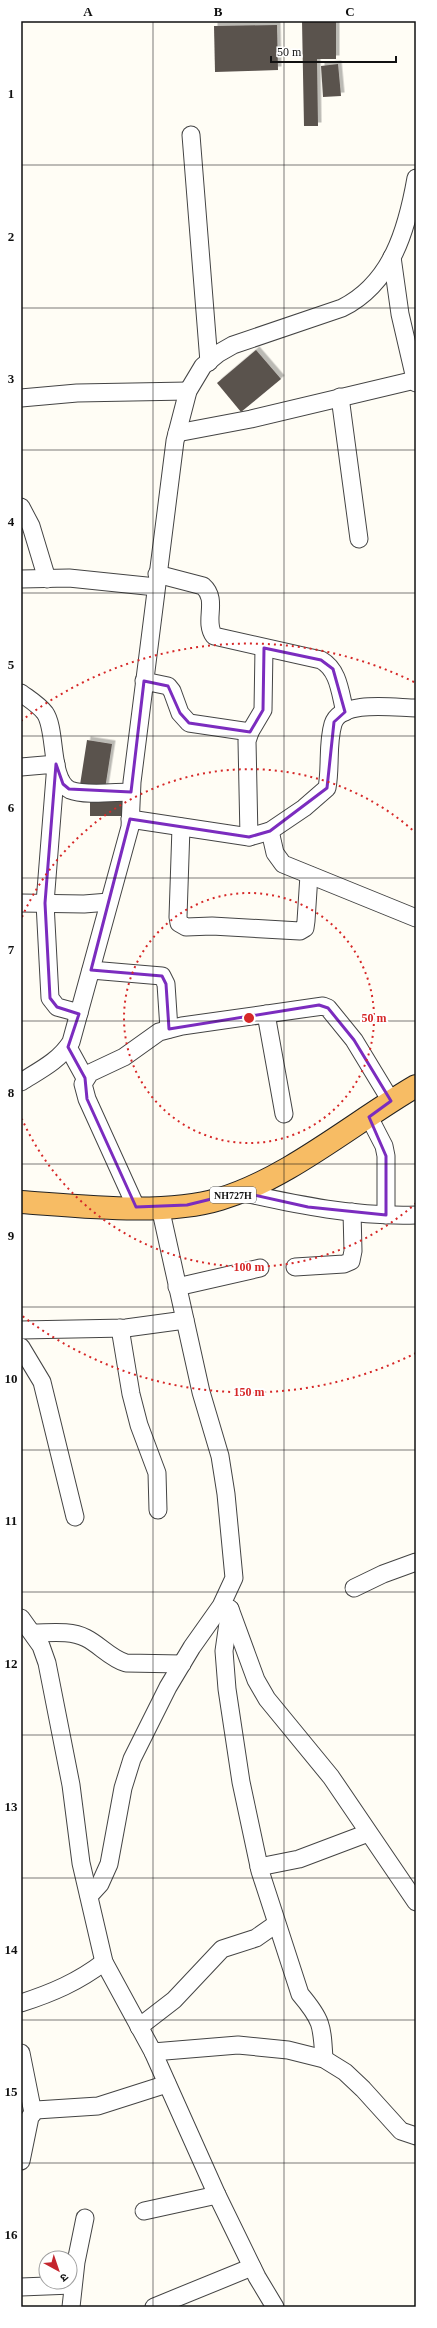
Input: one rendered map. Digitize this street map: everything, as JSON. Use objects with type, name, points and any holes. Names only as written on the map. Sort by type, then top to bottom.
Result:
[{"type":"highway","name":"NH727H","points":[[21,1202],[136,1208],[187,1205],[219,1200],[265,1180],[391,1102],[415,1089]]},
{"type":"street","points":[[191,135],[209,362]]},
{"type":"street","points":[[21,1082],[54,1061],[68,1048],[130,827],[131,792],[157,580],[177,433],[188,392],[203,366],[219,352],[233,345],[293,326],[353,302],[376,283],[392,257],[409,215],[416,178]]},
{"type":"street","points":[[177,433],[251,420],[340,397],[416,382],[414,363],[400,314],[392,257]]},
{"type":"street","points":[[21,398],[77,393],[188,392]]},
{"type":"street","points":[[340,397],[359,539]]},
{"type":"street","points":[[21,507],[30,526],[47,578]]},
{"type":"street","points":[[21,579],[69,578],[157,580],[204,586],[211,601],[211,629],[214,636],[321,660],[328,664],[333,669],[345,712]]},
{"type":"street","points":[[249,837],[247,741],[250,732],[263,710],[264,648]]},
{"type":"street","points":[[144,681],[168,686],[172,691],[180,713],[189,723],[250,732]]},
{"type":"street","points":[[21,693],[45,713],[56,764],[63,784],[69,789],[79,792],[131,792]]},
{"type":"street","points":[[130,819],[249,837],[270,831],[304,808],[327,788],[334,722],[345,712],[360,707],[416,708]]},
{"type":"street","points":[[21,767],[56,764]]},
{"type":"street","points":[[56,764],[45,903],[50,998],[57,1007],[79,1013]]},
{"type":"street","points":[[181,827],[178,917],[179,923],[186,927],[212,926],[300,931],[305,928],[309,875]]},
{"type":"street","points":[[270,831],[278,859],[283,864],[416,918]]},
{"type":"street","points":[[21,903],[84,904],[109,902]]},
{"type":"street","points":[[91,970],[162,976],[166,984],[169,1029]]},
{"type":"street","points":[[136,1208],[87,1099],[83,1084],[85,1078],[90,1073],[124,1057],[159,1032],[182,1026],[319,1005],[328,1008],[354,1040],[391,1102]]},
{"type":"street","points":[[266,1014],[284,1114]]},
{"type":"street","points":[[68,1048],[85,1078]]},
{"type":"street","points":[[369,1117],[384,1146],[386,1156],[386,1215]]},
{"type":"street","points":[[240,1192],[308,1207],[386,1215],[416,1215]]},
{"type":"street","points":[[160,1207],[201,1392],[224,1475],[234,1578],[228,1603],[224,1651],[227,1690],[241,1782],[259,1867],[276,1924],[300,1994],[319,2018],[322,2028],[324,2059]]},
{"type":"street","points":[[295,1267],[344,1264],[351,1261],[353,1251],[352,1212]]},
{"type":"street","points":[[177,1287],[260,1268]]},
{"type":"street","points":[[21,1330],[120,1328],[185,1320]]},
{"type":"street","points":[[120,1328],[131,1394],[139,1425],[157,1473],[158,1510]]},
{"type":"street","points":[[21,1347],[42,1382],[75,1517]]},
{"type":"street","points":[[354,1588],[383,1574],[416,1562]]},
{"type":"street","points":[[89,1896],[100,1884],[109,1864],[124,1788],[132,1759],[182,1664],[228,1603]]},
{"type":"street","points":[[228,1603],[256,1680],[267,1699],[331,1777],[416,1902]]},
{"type":"street","points":[[21,1618],[42,1646],[50,1675],[71,1786],[81,1863],[104,1962],[154,2052],[217,2195],[252,2266],[275,2307]]},
{"type":"street","points":[[33,1634],[61,1633],[85,1638],[118,1661],[126,1663],[182,1664]]},
{"type":"street","points":[[259,1867],[299,1859],[368,1833]]},
{"type":"street","points":[[139,2027],[174,2000],[222,1949],[256,1938],[276,1924]]},
{"type":"street","points":[[21,2003],[55,1992],[88,1974],[104,1962]]},
{"type":"street","points":[[154,2052],[238,2045],[288,2050],[324,2059],[345,2072],[401,2131],[416,2136]]},
{"type":"street","points":[[21,2053],[33,2113],[21,2161]]},
{"type":"street","points":[[33,2113],[42,2109],[98,2106],[167,2084]]},
{"type":"street","points":[[144,2210],[217,2195]]},
{"type":"street","points":[[78,2254],[85,2218]]},
{"type":"street","points":[[154,2307],[252,2266]]},
{"type":"street","points":[[21,2287],[38,2286]]},
{"type":"street","points":[[71,2307],[72,2290]]},
{"type":"highlighted area","points":[[264,648],[321,660],[333,669],[345,712],[334,722],[327,788],[270,831],[249,837],[130,819],[91,970],[162,976],[166,984],[169,1029],[319,1005],[328,1008],[354,1040],[391,1101],[369,1117],[386,1156],[386,1215],[308,1207],[240,1192],[187,1205],[136,1207],[87,1099],[85,1078],[68,1047],[79,1014],[57,1007],[50,998],[45,903],[56,764],[63,784],[69,789],[131,792],[144,681],[168,686],[180,713],[189,723],[250,732],[263,710]]},
{"type":"building","points":[[302,21],[336,21],[336,59],[317,59],[318,126],[304,126]]},
{"type":"building","points":[[277,25],[278,70],[215,72],[214,26]]},
{"type":"building","points":[[338,64],[341,96],[323,97],[321,66]]},
{"type":"building","points":[[256,350],[281,379],[241,412],[217,383]]},
{"type":"building","points":[[87,740],[112,744],[105,789],[80,785]]},
{"type":"building","points":[[90,800],[128,800],[127,816],[90,816]]}]
